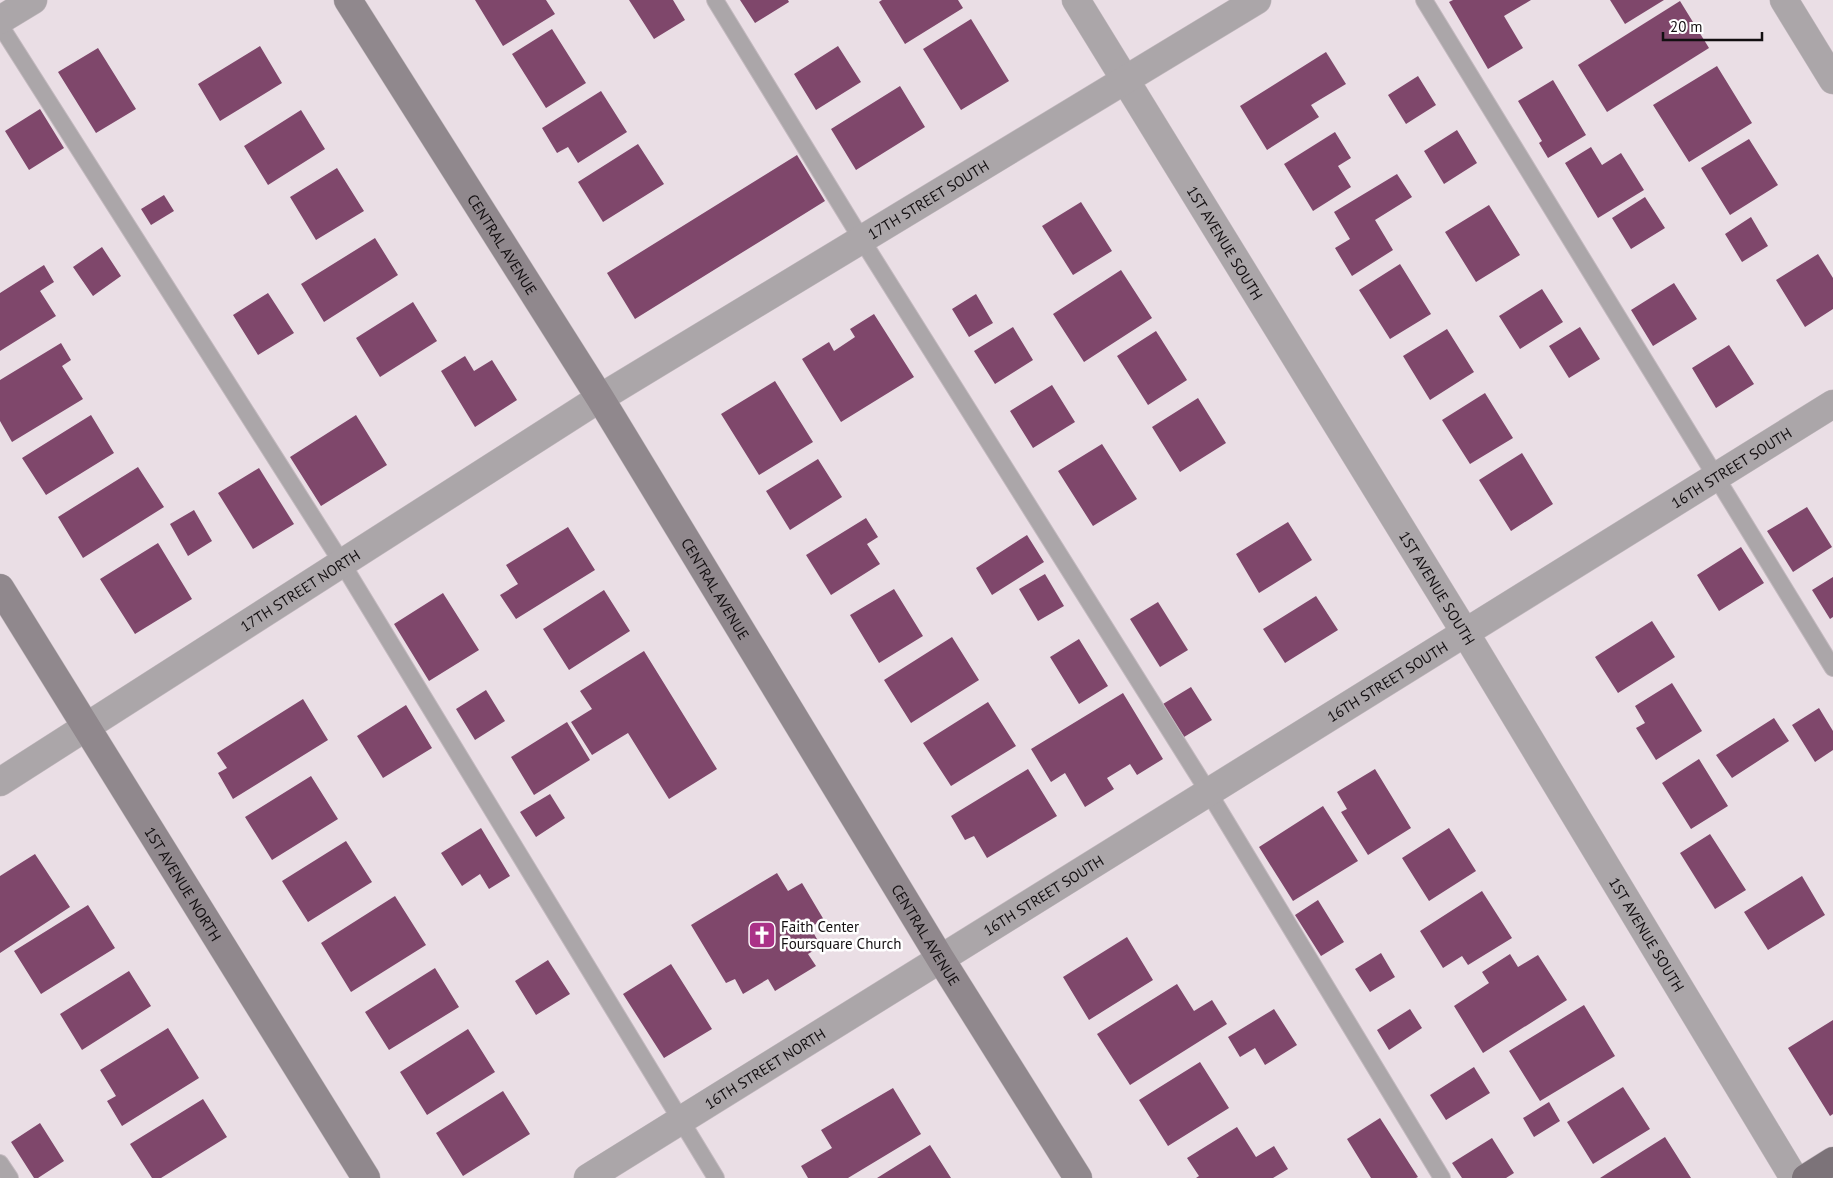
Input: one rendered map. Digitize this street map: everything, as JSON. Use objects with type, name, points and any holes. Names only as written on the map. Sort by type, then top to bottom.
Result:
[{"type":"main road","points":[[1806,1178],[1833,1161]]},
{"type":"street","points":[[0,20],[33,0]]},
{"type":"street","name":"CENTRAL AVENUE","points":[[348,0],[600,398],[940,958],[1078,1178]]},
{"type":"street","name":"1ST AVENUE SOUTH","points":[[1076,0],[1127,80],[1466,634],[1794,1178]]},
{"type":"street","name":"17TH STREET SOUTH","points":[[600,398],[1257,0]]},
{"type":"street","points":[[1784,0],[1833,80]]},
{"type":"street","name":"17TH STREET NORTH","points":[[0,782],[600,398]]},
{"type":"street","name":"16TH STREET SOUTH","points":[[940,958],[1466,634],[1833,404]]},
{"type":"street","name":"1ST AVENUE NORTH","points":[[0,588],[366,1178]]},
{"type":"street","name":"16TH STREET NORTH","points":[[588,1178],[940,958]]},
{"type":"lane","points":[[715,0],[862,240],[1209,793],[1442,1178]]},
{"type":"lane","points":[[1424,0],[1833,668]]},
{"type":"lane","points":[[0,25],[342,563],[716,1178]]},
{"type":"lane","points":[[0,1162],[10,1178]]},
{"type":"building","points":[[475,0],[546,0],[555,14],[503,46]]},
{"type":"building","points":[[629,0],[673,0],[685,20],[654,39]]},
{"type":"building","points":[[740,0],[788,0],[789,2],[755,23]]},
{"type":"building","points":[[882,0],[958,0],[963,8],[905,44],[879,2]]},
{"type":"building","points":[[1453,0],[1531,0],[1504,16],[1523,48],[1488,69],[1449,2]]},
{"type":"building","points":[[1610,0],[1664,0],[1625,24]]},
{"type":"building","points":[[1680,1],[1709,48],[1607,112],[1578,65]]},
{"type":"building","points":[[971,19],[1009,81],[961,110],[923,49]]},
{"type":"building","points":[[552,29],[586,83],[546,108],[512,54]]},
{"type":"building","points":[[260,46],[282,83],[220,121],[198,84]]},
{"type":"building","points":[[838,46],[861,82],[816,110],[794,74]]},
{"type":"building","points":[[98,48],[136,109],[96,133],[58,72]]},
{"type":"building","points":[[1326,52],[1346,84],[1311,105],[1319,117],[1267,150],[1240,106]]},
{"type":"building","points":[[1717,66],[1752,123],[1689,162],[1653,105]]},
{"type":"building","points":[[1418,76],[1436,105],[1406,124],[1388,95]]},
{"type":"building","points":[[1553,80],[1586,135],[1548,158],[1539,143],[1542,141],[1518,101]]},
{"type":"building","points":[[900,86],[925,127],[856,170],[831,129]]},
{"type":"building","points":[[601,91],[627,132],[578,163],[568,147],[557,153],[542,128]]},
{"type":"building","points":[[40,109],[64,148],[29,170],[5,131]]},
{"type":"building","points":[[301,110],[325,149],[268,185],[244,146]]},
{"type":"building","points":[[1457,130],[1477,163],[1444,184],[1424,151]]},
{"type":"building","points":[[1335,132],[1351,158],[1338,166],[1351,187],[1313,211],[1284,164]]},
{"type":"building","points":[[1749,139],[1778,185],[1730,215],[1701,168]]},
{"type":"building","points":[[638,144],[664,184],[603,222],[578,182]]},
{"type":"building","points":[[1591,147],[1602,165],[1621,153],[1644,190],[1598,218],[1565,163]]},
{"type":"building","points":[[797,155],[825,201],[635,319],[607,273]]},
{"type":"building","points":[[337,168],[364,211],[316,240],[290,197]]},
{"type":"building","points":[[1397,174],[1412,197],[1375,220],[1393,250],[1352,276],[1335,248],[1350,239],[1334,212]]},
{"type":"building","points":[[164,195],[174,211],[151,225],[141,209]]},
{"type":"building","points":[[1645,197],[1665,228],[1631,249],[1612,218]]},
{"type":"building","points":[[1081,202],[1112,251],[1073,275],[1042,226]]},
{"type":"building","points":[[1489,205],[1520,255],[1476,282],[1445,232]]},
{"type":"building","points":[[1751,217],[1768,246],[1742,262],[1725,234]]},
{"type":"building","points":[[375,238],[398,275],[324,322],[301,284]]},
{"type":"building","points":[[102,247],[121,276],[93,296],[73,267]]},
{"type":"building","points":[[1818,254],[1833,278],[1833,309],[1805,327],[1776,280]]},
{"type":"building","points":[[1400,264],[1431,314],[1390,339],[1359,290]]},
{"type":"building","points":[[44,265],[54,282],[40,291],[56,316],[0,351],[0,293]]},
{"type":"building","points":[[1121,270],[1152,318],[1084,362],[1053,314]]},
{"type":"building","points":[[1674,283],[1697,319],[1653,346],[1631,310]]},
{"type":"building","points":[[1542,289],[1563,322],[1520,349],[1499,316]]},
{"type":"building","points":[[268,293],[294,333],[258,355],[233,315]]},
{"type":"building","points":[[976,294],[993,323],[969,337],[952,309]]},
{"type":"building","points":[[413,302],[437,341],[380,377],[356,338]]},
{"type":"building","points":[[874,314],[914,377],[841,422],[802,359],[829,342],[834,351],[855,337],[850,329]]},
{"type":"building","points":[[1013,327],[1033,360],[995,384],[974,351]]},
{"type":"building","points":[[1580,327],[1600,359],[1569,378],[1549,346]]},
{"type":"building","points":[[1447,329],[1474,372],[1430,400],[1403,356]]},
{"type":"building","points":[[1156,331],[1187,380],[1148,405],[1117,356]]},
{"type":"building","points":[[61,343],[71,360],[62,366],[83,399],[12,442],[0,421],[0,380]]},
{"type":"building","points":[[1729,345],[1754,384],[1716,408],[1692,368]]},
{"type":"building","points":[[465,356],[474,371],[492,360],[517,400],[475,427],[441,371]]},
{"type":"building","points":[[775,381],[813,442],[759,475],[721,414]]},
{"type":"building","points":[[1052,385],[1075,422],[1033,448],[1010,411]]},
{"type":"building","points":[[1485,393],[1513,438],[1470,464],[1442,420]]},
{"type":"building","points":[[1198,398],[1226,443],[1180,472],[1152,427]]},
{"type":"building","points":[[91,415],[114,453],[46,495],[22,458]]},
{"type":"building","points":[[356,415],[387,465],[321,506],[290,457]]},
{"type":"building","points":[[1102,444],[1137,499],[1093,526],[1058,471]]},
{"type":"building","points":[[1522,453],[1553,504],[1511,531],[1479,480]]},
{"type":"building","points":[[818,459],[842,497],[790,530],[766,491]]},
{"type":"building","points":[[138,467],[164,507],[83,558],[58,517]]},
{"type":"building","points":[[259,468],[294,524],[253,549],[218,493]]},
{"type":"building","points":[[1807,507],[1832,547],[1793,572],[1767,531]]},
{"type":"building","points":[[194,510],[212,541],[188,556],[170,524]]},
{"type":"building","points":[[866,518],[878,537],[867,544],[880,564],[831,595],[806,555]]},
{"type":"building","points":[[1288,522],[1312,560],[1259,593],[1236,554]]},
{"type":"building","points":[[568,527],[595,570],[516,619],[500,595],[518,584],[506,565]]},
{"type":"building","points":[[1027,535],[1044,562],[992,595],[976,568]]},
{"type":"building","points":[[158,543],[192,599],[135,634],[100,579]]},
{"type":"building","points":[[1741,547],[1764,583],[1719,611],[1697,575]]},
{"type":"building","points":[[1045,574],[1064,606],[1038,621],[1019,589]]},
{"type":"building","points":[[1833,577],[1833,617],[1830,619],[1812,590]]},
{"type":"building","points":[[894,589],[923,636],[879,663],[850,615]]},
{"type":"building","points":[[604,590],[630,631],[569,670],[543,629]]},
{"type":"building","points":[[443,593],[479,650],[429,681],[394,624]]},
{"type":"building","points":[[1316,596],[1338,630],[1285,663],[1263,629]]},
{"type":"building","points":[[1158,602],[1188,650],[1160,667],[1130,619]]},
{"type":"building","points":[[1652,621],[1675,657],[1618,693],[1595,657]]},
{"type":"building","points":[[952,637],[979,680],[911,723],[884,680]]},
{"type":"building","points":[[1079,639],[1108,686],[1079,704],[1050,657]]},
{"type":"building","points":[[644,651],[717,769],[669,799],[628,733],[592,755],[571,722],[592,709],[580,691]]},
{"type":"building","points":[[1672,683],[1702,731],[1656,760],[1636,728],[1645,723],[1635,706]]},
{"type":"building","points":[[1191,687],[1212,720],[1184,737],[1163,704]]},
{"type":"building","points":[[486,690],[505,721],[475,740],[456,709]]},
{"type":"building","points":[[1123,693],[1163,759],[1137,775],[1130,764],[1107,778],[1114,789],[1085,807],[1065,773],[1051,782],[1031,749]]},
{"type":"building","points":[[303,699],[328,740],[233,799],[218,773],[227,768],[217,753]]},
{"type":"building","points":[[988,702],[1016,746],[951,786],[923,743]]},
{"type":"building","points":[[406,705],[432,748],[383,778],[357,736]]},
{"type":"building","points":[[1819,708],[1833,731],[1833,750],[1815,762],[1792,725]]},
{"type":"building","points":[[1774,718],[1789,741],[1732,778],[1716,755]]},
{"type":"building","points":[[567,722],[590,760],[534,795],[511,757]]},
{"type":"building","points":[[1699,759],[1728,806],[1691,829],[1662,783]]},
{"type":"building","points":[[1028,769],[1057,816],[987,858],[974,836],[965,840],[951,816]]},
{"type":"building","points":[[1375,769],[1411,828],[1368,855],[1341,812],[1347,809],[1337,792]]},
{"type":"building","points":[[311,776],[338,819],[272,860],[245,817]]},
{"type":"building","points":[[550,794],[565,818],[536,837],[520,812]]},
{"type":"building","points":[[1323,806],[1358,861],[1293,901],[1259,847]]},
{"type":"building","points":[[481,828],[510,876],[489,889],[480,874],[462,886],[441,853]]},
{"type":"building","points":[[1449,828],[1476,871],[1429,901],[1402,858]]},
{"type":"building","points":[[1710,834],[1746,890],[1715,909],[1680,853]]},
{"type":"building","points":[[346,841],[372,882],[308,922],[282,881]]},
{"type":"building","points":[[35,854],[70,907],[0,953],[0,876]]},
{"type":"building","points":[[777,873],[788,891],[802,883],[824,920],[810,927],[821,946],[808,954],[816,966],[775,991],[768,979],[743,994],[735,979],[726,983],[691,925]]},
{"type":"building","points":[[1802,876],[1825,915],[1768,950],[1744,912]]},
{"type":"building","points":[[1482,891],[1512,938],[1468,965],[1462,956],[1443,968],[1420,931]]},
{"type":"building","points":[[395,896],[426,945],[351,992],[321,943]]},
{"type":"building","points":[[1318,900],[1344,942],[1321,956],[1295,915]]},
{"type":"building","points":[[88,905],[115,948],[41,994],[14,951]]},
{"type":"building","points":[[1127,937],[1153,980],[1089,1020],[1063,977]]},
{"type":"building","points":[[1381,953],[1395,977],[1370,992],[1355,969]]},
{"type":"building","points":[[1510,954],[1518,967],[1538,955],[1567,1000],[1483,1053],[1454,1006],[1489,983],[1482,972]]},
{"type":"building","points":[[548,960],[570,994],[536,1015],[515,981]]},
{"type":"building","points":[[671,964],[712,1029],[664,1058],[623,994]]},
{"type":"building","points":[[435,968],[459,1007],[389,1050],[365,1012]]},
{"type":"building","points":[[129,971],[151,1006],[82,1050],[60,1014]]},
{"type":"building","points":[[1177,984],[1194,1011],[1212,1000],[1227,1024],[1130,1085],[1097,1034]]},
{"type":"building","points":[[1584,1005],[1615,1056],[1540,1101],[1509,1051]]},
{"type":"building","points":[[1274,1009],[1297,1045],[1265,1065],[1255,1048],[1240,1057],[1228,1037]]},
{"type":"building","points":[[1410,1009],[1422,1028],[1389,1050],[1377,1030]]},
{"type":"building","points":[[1833,1020],[1833,1114],[1830,1116],[1788,1048]]},
{"type":"building","points":[[168,1028],[199,1078],[122,1126],[107,1101],[116,1096],[100,1070]]},
{"type":"building","points":[[468,1029],[495,1072],[427,1115],[400,1072]]},
{"type":"building","points":[[1200,1062],[1229,1108],[1168,1146],[1139,1100]]},
{"type":"building","points":[[1474,1067],[1490,1093],[1446,1120],[1430,1095]]},
{"type":"building","points":[[1623,1087],[1650,1129],[1593,1164],[1567,1122]]},
{"type":"building","points":[[893,1088],[921,1134],[848,1178],[808,1178],[801,1166],[832,1148],[821,1130]]},
{"type":"building","points":[[503,1091],[530,1134],[463,1176],[436,1133]]},
{"type":"building","points":[[203,1099],[227,1137],[161,1178],[152,1178],[130,1144]]},
{"type":"building","points":[[1549,1102],[1560,1121],[1534,1137],[1523,1118]]},
{"type":"building","points":[[1380,1118],[1418,1177],[1371,1178],[1347,1139]]},
{"type":"building","points":[[40,1123],[64,1161],[38,1178],[34,1178],[11,1142]]},
{"type":"building","points":[[1237,1127],[1256,1157],[1274,1146],[1288,1169],[1273,1178],[1196,1178],[1199,1176],[1187,1158]]},
{"type":"building","points":[[1665,1137],[1691,1178],[1600,1178]]},
{"type":"building","points":[[1492,1138],[1514,1173],[1506,1178],[1462,1178],[1452,1163]]},
{"type":"building","points":[[930,1145],[951,1178],[877,1178]]},
{"type":"place","name":"Faith Center Foursquare Church","points":[[762,935]]}]
